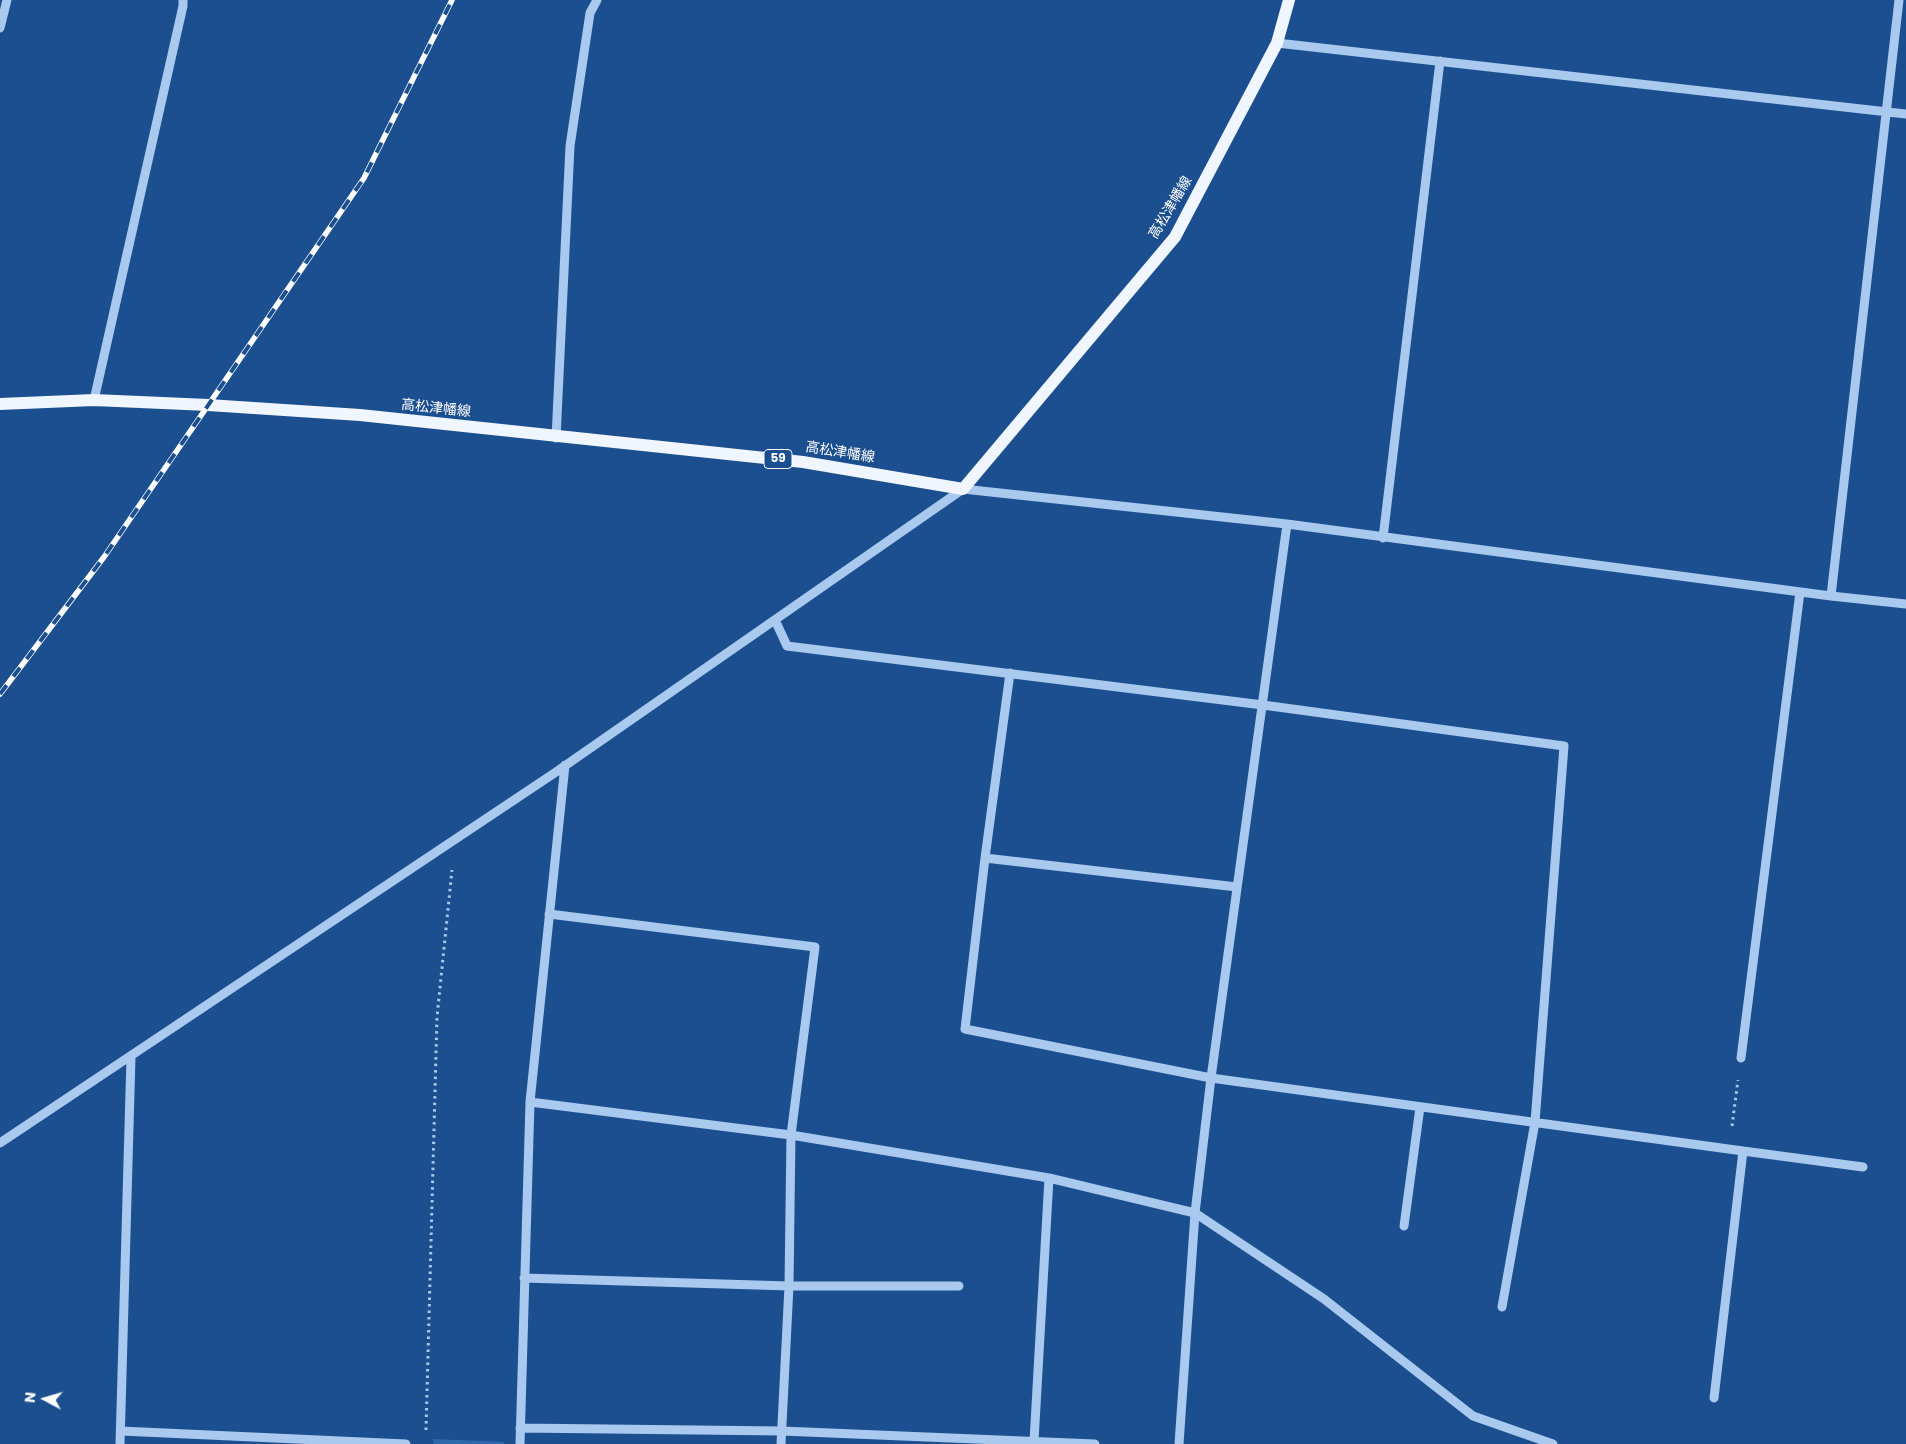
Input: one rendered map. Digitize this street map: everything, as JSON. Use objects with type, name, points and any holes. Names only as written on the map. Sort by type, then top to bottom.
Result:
[{"type":"main road","name":"高松津幡線","points":[[0,404],[94,400],[208,405],[360,416],[556,438],[803,462],[964,489],[1175,237],[1277,43],[1288,0]]},
{"type":"street","points":[[0,28],[7,0]]},
{"type":"street","points":[[94,400],[183,6],[182,0]]},
{"type":"street","points":[[556,438],[570,146],[590,13],[597,0]]},
{"type":"street","points":[[1832,596],[1899,0]]},
{"type":"street","points":[[1277,43],[1906,114]]},
{"type":"street","points":[[1383,538],[1440,61]]},
{"type":"street","points":[[0,1143],[565,765],[964,489],[1288,524],[1800,592],[1906,604]]},
{"type":"street","points":[[1178,1444],[1195,1213],[1211,1078],[1288,524]]},
{"type":"street","points":[[1740,1058],[1800,592]]},
{"type":"street","points":[[775,620],[787,646],[1263,705],[1564,746],[1534,1122],[1502,1307]]},
{"type":"street","points":[[1010,673],[985,858],[966,1029],[1211,1078],[1862,1167]]},
{"type":"street","points":[[520,1444],[530,1102],[565,765]]},
{"type":"street","points":[[985,858],[1237,887]]},
{"type":"street","points":[[549,914],[815,947],[791,1135],[789,1286],[782,1444]]},
{"type":"street","points":[[120,1444],[131,1057]]},
{"type":"street","points":[[530,1102],[791,1135],[1049,1178],[1195,1213],[1324,1299],[1473,1416],[1553,1444]]},
{"type":"street","points":[[1404,1226],[1420,1107]]},
{"type":"street","points":[[1714,1398],[1743,1151]]},
{"type":"street","points":[[1034,1441],[1049,1178]]},
{"type":"street","points":[[524,1278],[789,1286],[959,1286]]},
{"type":"street","points":[[520,1428],[782,1431],[1095,1444]]},
{"type":"street","points":[[121,1431],[406,1444]]},
{"type":"path","points":[[426,1434],[437,1017],[456,837]]},
{"type":"path","points":[[1729,1149],[1740,1058]]},
{"type":"shaded area","points":[[433,1439],[504,1442],[504,1444],[434,1444]]},
{"type":"railway","points":[[0,694],[104,557],[364,178],[452,0]]}]
